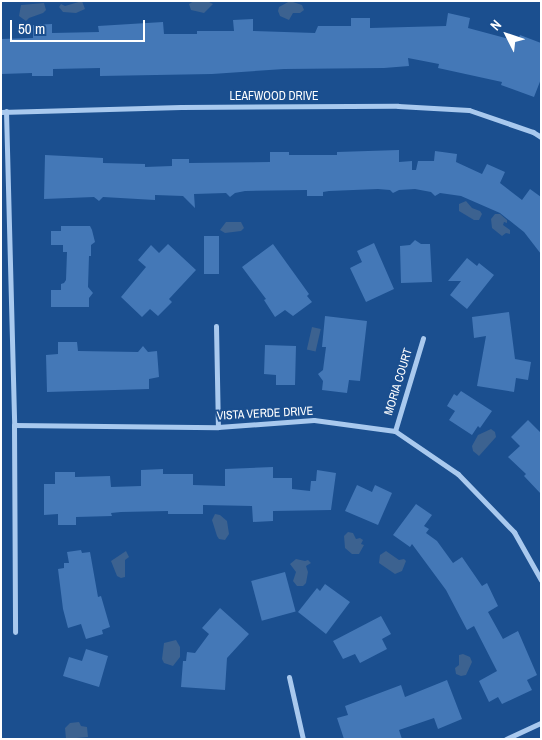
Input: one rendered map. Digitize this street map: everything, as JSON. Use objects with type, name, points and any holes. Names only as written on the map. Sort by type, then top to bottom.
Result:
[{"type":"street","name":"LEAFWOOD DRIVE","points":[[4,111],[181,107],[398,106],[469,110],[533,132],[541,137]]},
{"type":"street","points":[[4,111],[14,425],[15,632]]},
{"type":"street","points":[[216,326],[218,427]]},
{"type":"street","name":"MORIA COURT","points":[[395,431],[423,338]]},
{"type":"street","name":"VISTA VERDE DRIVE","points":[[14,425],[218,427],[314,420],[395,431],[458,474],[514,532],[541,580]]},
{"type":"street","points":[[289,677],[303,739]]},
{"type":"street","points":[[506,739],[541,723]]},
{"type":"water","points":[[82,1],[85,9],[76,13],[63,12],[59,7],[61,4],[65,6]]},
{"type":"water","points":[[194,1],[207,1],[213,4],[204,13],[191,10],[189,4]]},
{"type":"water","points":[[290,1],[302,5],[304,10],[300,13],[293,13],[289,20],[280,16],[278,11],[279,7]]},
{"type":"water","points":[[44,3],[46,10],[43,13],[26,21],[19,16],[21,5]]},
{"type":"water","points":[[466,201],[472,208],[480,211],[482,214],[479,220],[474,220],[459,211],[459,204]]},
{"type":"water","points":[[495,214],[500,214],[507,220],[507,223],[504,222],[503,225],[510,230],[510,234],[506,233],[502,236],[492,228],[491,219]]},
{"type":"water","points":[[226,222],[241,222],[244,228],[241,231],[225,233],[220,230]]},
{"type":"water","points":[[312,327],[321,329],[316,351],[307,349]]},
{"type":"water","points":[[491,429],[495,432],[496,437],[479,456],[473,451],[472,446],[478,435]]},
{"type":"water","points":[[215,514],[220,515],[227,521],[229,534],[225,540],[219,539],[217,536],[212,520]]},
{"type":"water","points":[[348,532],[353,533],[356,539],[360,538],[363,540],[361,544],[364,545],[359,554],[352,554],[345,548],[344,536]]},
{"type":"water","points":[[126,551],[129,557],[125,560],[125,577],[121,578],[117,576],[111,561]]},
{"type":"water","points":[[386,551],[399,560],[404,559],[406,561],[402,571],[395,574],[379,563],[380,555]]},
{"type":"water","points":[[296,559],[308,560],[311,563],[306,566],[308,572],[306,583],[303,586],[297,586],[293,581],[296,572],[290,564]]},
{"type":"water","points":[[176,640],[180,647],[180,657],[173,666],[164,663],[162,659],[164,643]]},
{"type":"water","points":[[463,654],[470,657],[472,662],[466,675],[461,676],[456,674],[455,668],[459,665],[459,655]]},
{"type":"water","points":[[79,722],[81,726],[87,727],[88,737],[66,739],[65,728],[70,723]]},
{"type":"building","points":[[448,13],[470,18],[468,28],[517,41],[520,35],[541,43],[541,79],[534,97],[501,85],[502,82],[438,68],[439,64],[408,58],[409,66],[384,68],[284,69],[212,74],[100,76],[100,68],[53,69],[53,76],[32,76],[32,73],[1,74],[1,39],[33,38],[33,25],[52,24],[52,33],[99,32],[98,26],[163,22],[164,34],[197,34],[197,31],[234,31],[233,20],[253,19],[253,31],[315,33],[318,26],[351,26],[351,18],[370,18],[370,28],[446,26]]},
{"type":"building","points":[[399,150],[399,162],[412,161],[412,170],[416,170],[418,161],[434,161],[435,151],[457,154],[456,162],[482,174],[487,164],[505,172],[500,183],[522,200],[530,189],[541,197],[541,254],[524,232],[500,213],[461,196],[440,193],[435,196],[431,192],[415,189],[399,190],[393,193],[390,190],[378,189],[329,191],[323,192],[323,196],[307,196],[307,190],[245,191],[235,193],[230,197],[226,193],[194,194],[195,208],[183,196],[155,195],[155,200],[103,197],[99,201],[94,197],[44,199],[45,155],[103,158],[103,163],[145,164],[145,167],[172,166],[172,159],[189,159],[189,163],[270,162],[270,152],[289,152],[289,155],[337,155],[337,152]]},
{"type":"building","points":[[61,226],[90,226],[92,230],[95,242],[91,245],[91,256],[89,256],[88,287],[93,293],[89,298],[89,307],[51,307],[51,290],[61,290],[61,284],[66,280],[67,252],[63,252],[63,245],[51,245],[51,231],[61,231]]},
{"type":"building","points":[[204,236],[219,236],[219,274],[204,274]]},
{"type":"building","points":[[415,240],[421,244],[430,244],[432,282],[401,283],[400,246],[410,245]]},
{"type":"building","points":[[374,243],[394,289],[366,302],[350,268],[362,262],[357,251]]},
{"type":"building","points":[[168,244],[196,270],[169,299],[172,302],[158,316],[150,309],[142,317],[121,297],[146,267],[138,260],[151,245],[159,253]]},
{"type":"building","points":[[273,244],[309,294],[307,296],[312,302],[293,316],[285,310],[275,317],[264,300],[266,299],[242,267]]},
{"type":"building","points":[[467,258],[477,266],[479,263],[494,275],[467,309],[450,295],[461,281],[448,281]]},
{"type":"building","points":[[509,312],[515,359],[531,362],[528,380],[516,378],[514,392],[477,386],[486,336],[474,338],[472,317]]},
{"type":"building","points":[[325,316],[367,321],[360,381],[349,380],[347,393],[322,390],[323,381],[318,374],[323,370],[326,347],[322,347]]},
{"type":"building","points":[[58,342],[77,342],[78,351],[138,352],[143,346],[148,352],[157,351],[159,377],[149,379],[149,389],[47,392],[46,355],[58,354]]},
{"type":"building","points":[[265,345],[296,346],[295,385],[276,385],[276,375],[264,374]]},
{"type":"building","points":[[461,391],[492,411],[480,428],[478,426],[472,435],[449,420],[455,411],[447,406],[454,394],[457,396]]},
{"type":"building","points":[[528,420],[541,433],[541,494],[524,476],[526,474],[508,457],[520,446],[511,437]]},
{"type":"building","points":[[273,467],[273,478],[292,478],[292,489],[310,491],[311,481],[316,481],[317,470],[336,473],[331,510],[273,511],[273,521],[253,522],[252,506],[203,505],[203,514],[168,514],[168,511],[111,513],[112,516],[76,517],[76,525],[58,525],[58,514],[44,515],[44,484],[55,484],[55,472],[75,472],[75,477],[110,476],[111,487],[141,486],[141,470],[163,469],[163,474],[193,474],[193,485],[225,486],[225,469]]},
{"type":"building","points":[[357,485],[372,492],[375,485],[392,493],[378,525],[345,511]]},
{"type":"building","points":[[416,504],[432,515],[424,526],[429,529],[426,533],[437,541],[453,563],[462,557],[482,586],[487,583],[498,606],[488,612],[503,639],[518,631],[537,675],[527,680],[532,690],[502,704],[498,697],[489,702],[479,681],[497,671],[474,626],[467,630],[446,590],[412,544],[410,547],[393,535]]},
{"type":"building","points":[[81,550],[82,553],[90,552],[98,597],[101,596],[110,627],[102,630],[103,634],[86,639],[81,624],[68,628],[63,609],[58,569],[64,568],[64,563],[69,563],[67,552]]},
{"type":"building","points":[[285,572],[296,612],[262,621],[251,581]]},
{"type":"building","points":[[325,584],[350,602],[326,634],[298,612],[317,588],[320,591]]},
{"type":"building","points":[[220,608],[249,634],[227,658],[225,690],[181,687],[183,661],[186,661],[187,652],[195,653],[209,634],[202,628]]},
{"type":"building","points":[[381,616],[391,634],[382,639],[387,649],[360,663],[355,654],[343,659],[333,641]]},
{"type":"building","points":[[86,649],[108,656],[99,687],[63,676],[69,657],[82,661]]},
{"type":"building","points":[[447,680],[462,719],[438,729],[434,718],[399,730],[402,739],[344,739],[337,718],[348,715],[345,706],[401,685],[405,697]]}]
